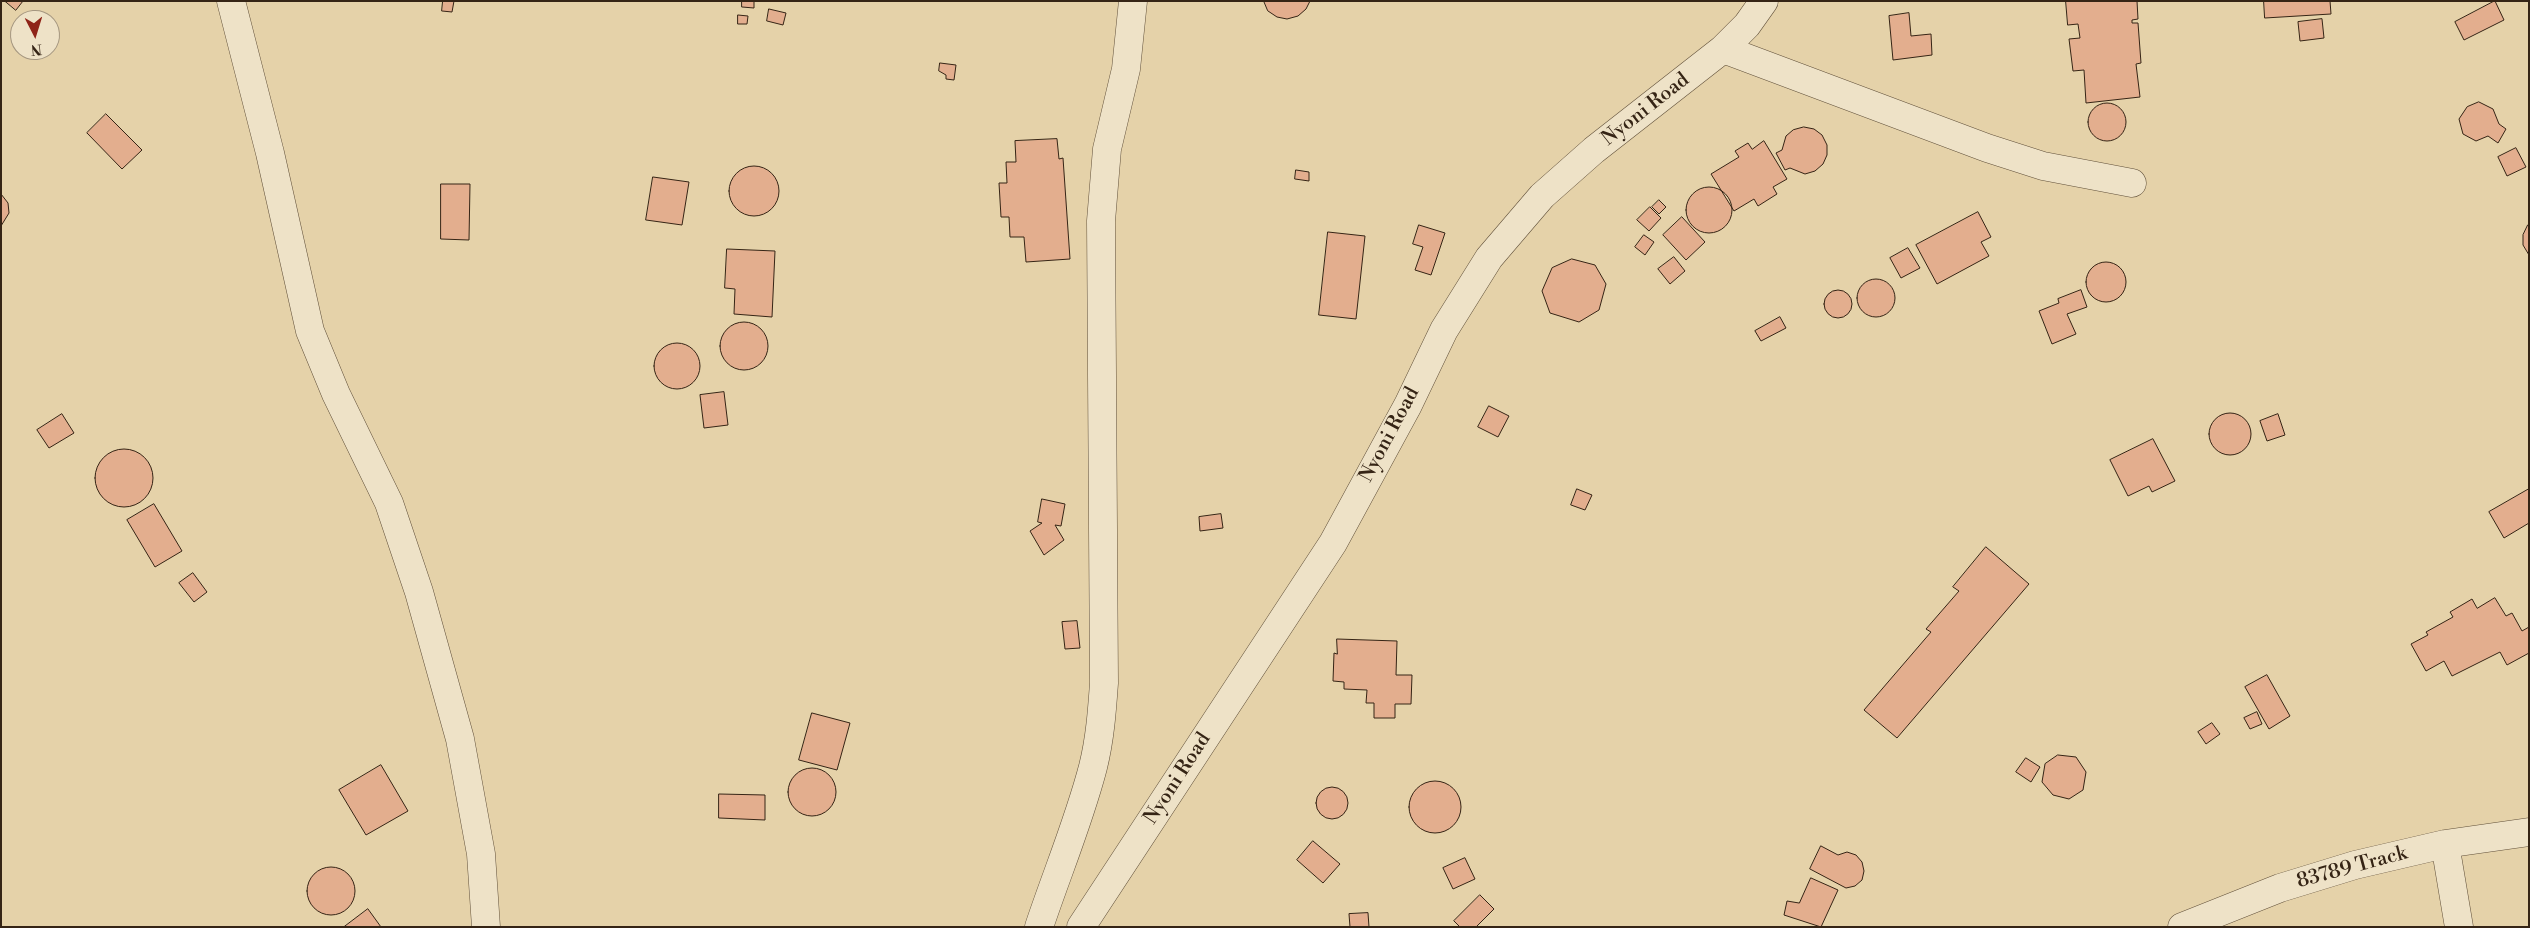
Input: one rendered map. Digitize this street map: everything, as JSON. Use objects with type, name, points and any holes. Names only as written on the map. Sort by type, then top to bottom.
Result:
[{"type":"street","points":[[231,1],[270,153],[310,331],[336,394],[389,502],[419,592],[460,739],[481,854],[486,927]]},
{"type":"street","points":[[1039,927],[1079,816],[1094,765],[1100,730],[1104,683],[1101,221],[1107,149],[1126,69],[1133,1]]},
{"type":"street","name":"Nyoni Road","points":[[1081,927],[1333,543],[1408,405],[1444,330],[1489,258],[1542,196],[1594,150],[1723,49],[1747,25],[1764,1]]},
{"type":"street","points":[[1723,49],[1987,148],[2043,166],[2132,183]]},
{"type":"street","name":"83789 Track","points":[[2182,927],[2289,885],[2355,864],[2445,844],[2529,832]]},
{"type":"street","points":[[2445,844],[2459,927]]},
{"type":"building","points":[[5,1],[23,1],[16,10]]},
{"type":"building","points":[[443,1],[454,1],[452,12],[442,11]]},
{"type":"building","points":[[742,1],[754,1],[754,8],[742,7]]},
{"type":"building","points":[[1264,1],[1310,1],[1306,9],[1298,16],[1287,19],[1277,17],[1268,11]]},
{"type":"building","points":[[2066,1],[2137,1],[2138,19],[2132,20],[2132,23],[2138,23],[2141,63],[2136,64],[2140,97],[2086,103],[2084,70],[2073,71],[2069,39],[2080,38],[2078,24],[2068,25]]},
{"type":"building","points":[[2264,1],[2330,1],[2331,14],[2265,18]]},
{"type":"building","points":[[2495,1],[2504,20],[2464,40],[2455,22]]},
{"type":"building","points":[[769,9],[786,13],[783,25],[767,21]]},
{"type":"building","points":[[1909,13],[1911,36],[1931,34],[1932,55],[1893,60],[1889,16]]},
{"type":"building","points":[[738,15],[748,16],[747,24],[738,24]]},
{"type":"building","points":[[2322,19],[2324,38],[2300,41],[2298,22]]},
{"type":"building","points":[[940,63],[956,65],[954,80],[946,79],[946,75],[939,71]]},
{"type":"building","points":[[2479,102],[2493,109],[2499,124],[2506,129],[2498,143],[2488,136],[2476,141],[2463,134],[2459,119],[2467,107]]},
{"type":"building","points":[[2107,103],[2121,108],[2126,122],[2121,136],[2107,141],[2093,136],[2088,122],[2093,108]]},
{"type":"building","points":[[106,114],[142,150],[122,169],[87,133]]},
{"type":"building","points":[[1804,127],[1814,129],[1822,135],[1827,145],[1827,155],[1823,164],[1815,171],[1805,174],[1790,168],[1785,170],[1776,153],[1782,150],[1786,136],[1793,130]]},
{"type":"building","points":[[1057,139],[1059,159],[1063,158],[1070,259],[1026,262],[1024,237],[1010,237],[1009,217],[1001,217],[999,183],[1007,183],[1006,162],[1016,162],[1015,141]]},
{"type":"building","points":[[1764,141],[1787,179],[1773,187],[1777,194],[1758,206],[1754,199],[1734,211],[1711,174],[1739,157],[1735,151],[1748,143],[1752,149]]},
{"type":"building","points":[[2516,148],[2526,167],[2507,176],[2498,157]]},
{"type":"building","points":[[754,166],[764,168],[772,173],[777,181],[779,191],[777,201],[772,209],[764,214],[754,216],[744,214],[736,209],[731,201],[729,191],[731,181],[736,173],[744,168]]},
{"type":"building","points":[[1296,170],[1309,172],[1309,181],[1295,179]]},
{"type":"building","points":[[653,177],[689,182],[682,225],[646,220]]},
{"type":"building","points":[[441,184],[470,184],[469,240],[441,239]]},
{"type":"building","points":[[1704,187],[1714,187],[1728,197],[1732,210],[1728,223],[1722,229],[1714,233],[1704,233],[1690,223],[1686,215],[1686,205],[1696,191]]},
{"type":"building","points":[[1,194],[8,203],[9,213],[1,226]]},
{"type":"building","points":[[1659,200],[1666,207],[1659,214],[1652,207]]},
{"type":"building","points":[[1650,207],[1661,218],[1649,231],[1637,220]]},
{"type":"building","points":[[1978,212],[1991,237],[1981,242],[1989,256],[1937,284],[1916,245]]},
{"type":"building","points":[[1682,217],[1705,242],[1686,260],[1663,235]]},
{"type":"building","points":[[1419,225],[1445,233],[1431,275],[1415,270],[1423,247],[1413,244]]},
{"type":"building","points":[[2528,225],[2529,255],[2523,245],[2523,235]]},
{"type":"building","points":[[1328,232],[1365,236],[1356,319],[1319,315]]},
{"type":"building","points":[[1644,235],[1654,242],[1645,255],[1635,247]]},
{"type":"building","points":[[1908,248],[1920,268],[1901,278],[1890,258]]},
{"type":"building","points":[[727,249],[775,251],[772,317],[734,314],[735,289],[725,288]]},
{"type":"building","points":[[1674,257],[1685,271],[1670,284],[1658,269]]},
{"type":"building","points":[[1572,259],[1595,265],[1606,284],[1599,310],[1579,322],[1550,313],[1542,291],[1552,268]]},
{"type":"building","points":[[2110,262],[2117,265],[2123,271],[2126,282],[2125,290],[2117,299],[2110,302],[2102,302],[2095,299],[2087,290],[2086,278],[2089,271],[2098,263]]},
{"type":"building","points":[[1876,279],[1889,285],[1895,298],[1889,311],[1876,317],[1863,311],[1857,298],[1863,285]]},
{"type":"building","points":[[1838,290],[1848,294],[1852,304],[1848,314],[1838,318],[1828,314],[1824,304],[1828,294]]},
{"type":"building","points":[[2081,290],[2087,307],[2067,314],[2076,334],[2052,344],[2039,311],[2059,303],[2058,299]]},
{"type":"building","points":[[1780,317],[1786,328],[1761,341],[1755,331]]},
{"type":"building","points":[[744,322],[753,324],[761,329],[766,337],[768,346],[766,355],[761,363],[753,368],[744,370],[735,368],[727,363],[722,355],[720,346],[722,337],[727,329],[735,324]]},
{"type":"building","points":[[682,343],[694,349],[699,357],[699,375],[694,383],[686,388],[672,389],[660,383],[655,375],[654,361],[660,349],[668,344]]},
{"type":"building","points":[[724,392],[728,425],[704,428],[700,395]]},
{"type":"building","points":[[1489,406],[1509,416],[1498,437],[1478,427]]},
{"type":"building","points":[[2230,413],[2245,419],[2251,434],[2245,449],[2230,455],[2215,449],[2209,434],[2215,419]]},
{"type":"building","points":[[62,414],[74,433],[49,448],[37,430]]},
{"type":"building","points":[[2278,414],[2285,435],[2267,441],[2260,421]]},
{"type":"building","points":[[2153,439],[2175,481],[2152,492],[2149,486],[2128,496],[2110,460]]},
{"type":"building","points":[[124,449],[135,451],[148,462],[153,478],[151,489],[140,502],[124,507],[113,505],[100,494],[95,478],[97,467],[108,454]]},
{"type":"building","points":[[1577,489],[1592,495],[1585,510],[1571,505]]},
{"type":"building","points":[[2529,489],[2529,523],[2504,538],[2489,512]]},
{"type":"building","points":[[1042,499],[1065,504],[1061,526],[1055,525],[1064,540],[1044,555],[1030,531],[1042,523],[1038,522]]},
{"type":"building","points":[[154,504],[182,551],[155,567],[127,520]]},
{"type":"building","points":[[1221,514],[1223,528],[1200,531],[1199,517]]},
{"type":"building","points":[[1986,547],[2029,584],[1897,738],[1864,710],[1931,632],[1926,629],[1959,591],[1953,587]]},
{"type":"building","points":[[193,573],[207,592],[194,602],[179,583]]},
{"type":"building","points":[[2495,598],[2506,616],[2512,613],[2522,631],[2529,627],[2529,653],[2507,665],[2500,652],[2452,676],[2444,661],[2426,671],[2411,644],[2428,635],[2426,632],[2453,617],[2450,612],[2472,599],[2477,608]]},
{"type":"building","points":[[1077,621],[1080,648],[1065,649],[1062,622]]},
{"type":"building","points":[[1337,639],[1397,641],[1396,675],[1412,675],[1411,704],[1395,704],[1395,718],[1374,718],[1374,703],[1366,703],[1367,690],[1344,689],[1344,682],[1333,681],[1334,653],[1337,654]]},
{"type":"building","points":[[2267,675],[2290,716],[2269,729],[2245,687]]},
{"type":"building","points":[[2257,712],[2262,724],[2250,729],[2244,718]]},
{"type":"building","points":[[812,713],[850,723],[837,770],[799,760]]},
{"type":"building","points":[[2212,723],[2220,734],[2206,744],[2198,732]]},
{"type":"building","points":[[2058,755],[2076,757],[2086,772],[2083,790],[2069,799],[2053,795],[2042,782],[2045,764]]},
{"type":"building","points":[[2026,758],[2040,767],[2031,782],[2016,772]]},
{"type":"building","points":[[381,765],[408,811],[366,835],[339,790]]},
{"type":"building","points":[[812,768],[821,770],[829,775],[834,783],[836,792],[834,801],[829,809],[821,814],[812,816],[803,814],[795,809],[790,801],[788,792],[790,783],[795,775],[803,770]]},
{"type":"building","points":[[1430,781],[1440,781],[1454,788],[1461,802],[1461,812],[1454,826],[1440,833],[1430,833],[1420,829],[1413,822],[1409,812],[1409,802],[1413,792],[1420,785]]},
{"type":"building","points":[[1332,787],[1344,791],[1348,803],[1344,815],[1332,819],[1320,815],[1316,803],[1320,791]]},
{"type":"building","points":[[719,794],[765,795],[765,820],[719,818]]},
{"type":"building","points":[[1313,841],[1340,864],[1323,883],[1297,860]]},
{"type":"building","points":[[1821,846],[1838,855],[1847,852],[1856,855],[1862,862],[1864,871],[1862,880],[1855,886],[1846,888],[1810,869]]},
{"type":"building","points":[[1465,858],[1475,879],[1453,889],[1443,868]]},
{"type":"building","points":[[331,867],[340,869],[348,874],[353,882],[355,891],[353,900],[348,908],[340,913],[331,915],[322,913],[314,908],[309,900],[307,891],[309,882],[314,874],[322,869]]},
{"type":"building","points":[[1811,878],[1838,890],[1821,927],[1784,915],[1787,901],[1799,903]]},
{"type":"building","points":[[1480,895],[1494,909],[1476,927],[1460,927],[1454,921]]},
{"type":"building","points":[[368,909],[381,927],[344,927]]},
{"type":"building","points":[[1368,913],[1369,927],[1350,927],[1349,914]]}]
